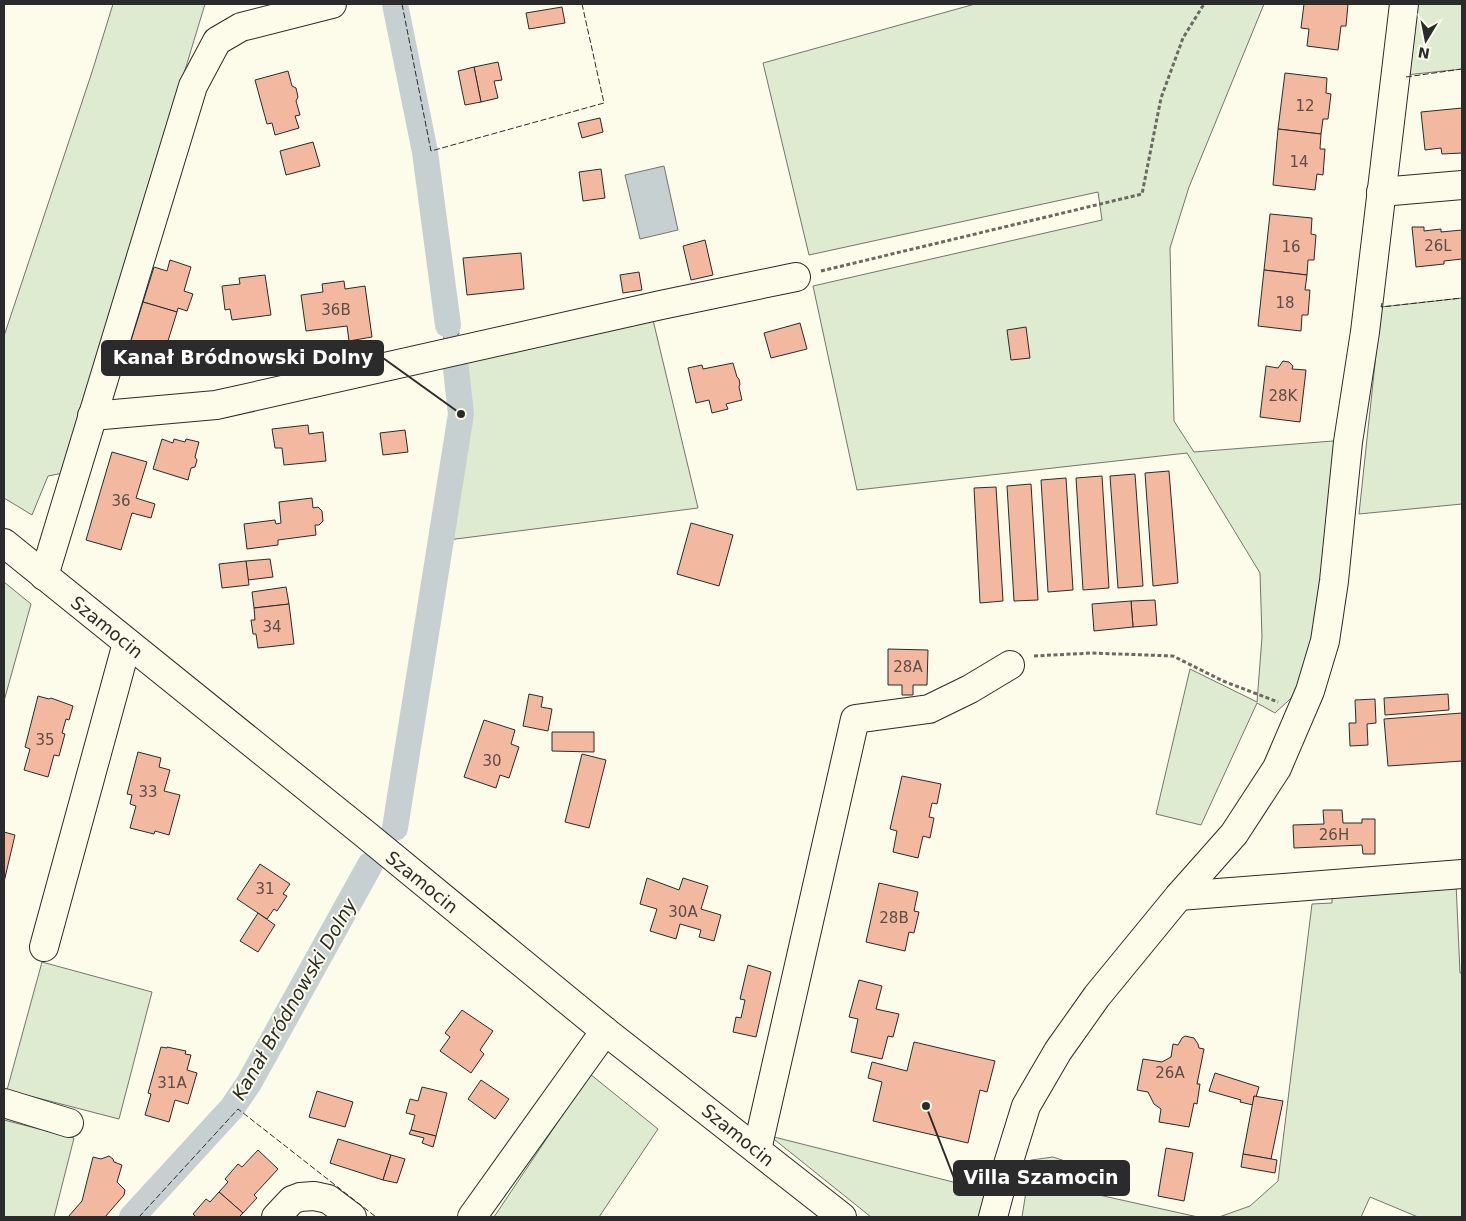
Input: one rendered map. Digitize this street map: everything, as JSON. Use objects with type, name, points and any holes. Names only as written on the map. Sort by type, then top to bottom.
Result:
[{"type":"street","points":[[44,576],[193,86],[217,41],[241,26],[332,4]]},
{"type":"street","points":[[994,1217],[1001,1187],[1026,1106],[1058,1051],[1097,996],[1239,826],[1277,768],[1302,710],[1325,641],[1334,581],[1348,442],[1388,191],[1404,4]]},
{"type":"street","points":[[1388,191],[1462,185]]},
{"type":"street","points":[[92,416],[216,405],[661,305],[796,277]]},
{"type":"street","name":"Szamocin","points":[[4,544],[365,834],[605,1031],[842,1217]]},
{"type":"street","points":[[44,947],[127,643]]},
{"type":"street","points":[[757,1150],[855,719],[929,710],[970,690],[1010,665]]},
{"type":"street","points":[[1179,896],[1462,874]]},
{"type":"street","points":[[472,1217],[605,1031]]},
{"type":"street","points":[[4,1104],[69,1123]]},
{"type":"street","points":[[276,1217],[292,1200],[300,1197],[314,1196],[328,1198],[352,1217]]},
{"type":"path","points":[[796,277],[1142,194],[1162,98],[1183,38],[1204,4]]},
{"type":"path","points":[[1010,665],[1037,655],[1092,653],[1173,656],[1223,681],[1302,710]]},
{"type":"green space","points":[[113,4],[205,4],[63,473],[48,476],[32,515],[4,498],[4,336]]},
{"type":"green space","points":[[385,4],[402,4],[431,151],[459,334],[444,339],[419,153]]},
{"type":"green space","points":[[975,4],[1264,4],[1189,187],[1170,248],[1174,421],[1194,452],[1333,441],[1338,459],[1323,601],[1301,689],[1275,713],[1257,703],[1201,825],[1156,814],[1190,669],[1257,702],[1262,637],[1260,573],[1187,453],[857,490],[813,286],[1102,220],[1098,192],[809,255],[763,63]]},
{"type":"green space","points":[[1414,4],[1462,4],[1462,69],[1406,75]]},
{"type":"green space","points":[[1462,298],[1462,504],[1359,514],[1381,307]]},
{"type":"green space","points":[[653,320],[698,508],[448,540],[406,801],[395,847],[385,835],[455,414],[449,364]]},
{"type":"green space","points":[[4,582],[31,604],[4,701]]},
{"type":"green space","points":[[365,857],[376,864],[251,1092],[238,1109],[140,1217],[123,1217],[221,1111],[237,1090]]},
{"type":"green space","points":[[1456,883],[1460,973],[1462,973],[1462,1217],[1418,1217],[1370,1197],[1361,1217],[1219,1217],[1250,1206],[1278,1181],[1312,904],[1332,903],[1332,894]]},
{"type":"green space","points":[[42,962],[152,992],[119,1119],[7,1090]]},
{"type":"green space","points":[[590,1074],[658,1129],[599,1217],[494,1217]]},
{"type":"green space","points":[[4,1120],[74,1138],[54,1217],[4,1217]]},
{"type":"green space","points":[[770,1136],[985,1190],[981,1217],[871,1217]]},
{"type":"green space","points":[[1053,1157],[1080,1166],[1090,1193],[1198,1217],[1022,1217],[1031,1160]]},
{"type":"shaded area","points":[[664,166],[678,230],[640,239],[625,175]]},
{"type":"building","points":[[1304,4],[1348,4],[1346,26],[1341,26],[1338,50],[1307,46],[1309,29],[1301,28]]},
{"type":"building","points":[[562,7],[565,23],[529,29],[526,13]]},
{"type":"building","points":[[498,62],[502,80],[494,81],[498,98],[481,102],[474,67]]},
{"type":"building","points":[[474,67],[481,102],[465,105],[458,71]]},
{"type":"building","points":[[288,71],[292,86],[296,88],[298,97],[296,101],[300,115],[295,116],[299,128],[275,135],[272,123],[267,124],[255,80]]},
{"type":"building","points":[[1285,73],[1327,78],[1326,93],[1331,94],[1328,119],[1323,119],[1321,134],[1278,129]]},
{"type":"building","points":[[1462,108],[1462,153],[1442,154],[1441,148],[1425,150],[1421,112]]},
{"type":"building","points":[[600,118],[603,132],[582,138],[578,123]]},
{"type":"building","points":[[1278,129],[1321,134],[1320,149],[1325,149],[1323,175],[1317,174],[1315,190],[1273,185]]},
{"type":"building","points":[[313,142],[320,166],[286,175],[280,151]]},
{"type":"building","points":[[601,169],[605,198],[583,201],[579,172]]},
{"type":"building","points":[[1270,214],[1312,218],[1311,234],[1316,235],[1314,260],[1308,260],[1307,275],[1264,270]]},
{"type":"building","points":[[1412,227],[1424,227],[1424,231],[1441,229],[1441,232],[1462,230],[1462,259],[1444,261],[1444,264],[1416,267]]},
{"type":"building","points":[[705,240],[713,275],[691,280],[683,246]]},
{"type":"building","points":[[521,253],[524,289],[467,295],[463,258]]},
{"type":"building","points":[[170,260],[191,267],[184,291],[193,294],[187,311],[178,308],[177,312],[143,302],[154,267],[167,271]]},
{"type":"building","points":[[1264,270],[1307,275],[1305,290],[1310,290],[1308,315],[1302,315],[1301,331],[1258,326]]},
{"type":"building","points":[[639,272],[642,290],[623,293],[620,275]]},
{"type":"building","points":[[265,275],[271,315],[232,320],[230,309],[225,310],[222,286],[240,284],[239,278]]},
{"type":"building","points":[[344,281],[345,289],[365,286],[372,337],[349,341],[347,326],[306,331],[301,295],[323,292],[322,284]]},
{"type":"building","points":[[143,302],[177,312],[162,360],[128,350]]},
{"type":"building","points":[[800,323],[807,349],[771,358],[764,333]]},
{"type":"building","points":[[1026,327],[1030,358],[1011,360],[1007,330]]},
{"type":"building","points":[[1283,361],[1289,362],[1293,366],[1292,369],[1306,370],[1300,422],[1260,417],[1266,366],[1278,368]]},
{"type":"building","points":[[733,363],[739,379],[742,400],[726,404],[728,409],[712,413],[709,400],[696,403],[688,368],[702,365],[703,369]]},
{"type":"building","points":[[308,425],[309,434],[323,432],[326,461],[284,465],[282,448],[275,448],[272,429]]},
{"type":"building","points":[[405,430],[408,452],[383,455],[380,433]]},
{"type":"building","points":[[162,439],[173,443],[174,439],[185,442],[186,439],[199,442],[195,457],[197,460],[195,467],[191,468],[188,480],[153,469]]},
{"type":"building","points":[[112,452],[147,462],[136,498],[155,504],[151,518],[132,513],[121,550],[86,540]]},
{"type":"building","points":[[1169,471],[1178,583],[1153,586],[1145,473]]},
{"type":"building","points":[[1135,474],[1143,586],[1118,588],[1110,476]]},
{"type":"building","points":[[1102,476],[1109,588],[1083,590],[1076,478]]},
{"type":"building","points":[[1066,478],[1073,590],[1048,592],[1041,480]]},
{"type":"building","points":[[1031,484],[1038,600],[1014,601],[1007,486]]},
{"type":"building","points":[[996,487],[1003,601],[980,603],[974,488]]},
{"type":"building","points":[[312,498],[313,508],[318,507],[322,511],[323,521],[319,525],[315,525],[316,535],[278,540],[278,545],[247,549],[244,524],[275,520],[276,524],[281,523],[279,502]]},
{"type":"building","points":[[691,523],[733,535],[719,586],[677,574]]},
{"type":"building","points":[[270,559],[273,577],[248,580],[246,561]]},
{"type":"building","points":[[246,561],[249,585],[222,588],[219,564]]},
{"type":"building","points":[[286,587],[289,604],[254,608],[252,592]]},
{"type":"building","points":[[1155,600],[1157,625],[1133,627],[1131,601]]},
{"type":"building","points":[[1131,601],[1133,627],[1094,631],[1092,604]]},
{"type":"building","points":[[289,604],[294,644],[258,648],[251,620],[255,620],[254,608]]},
{"type":"building","points":[[888,649],[928,650],[927,685],[913,685],[913,695],[902,695],[902,685],[888,685]]},
{"type":"building","points":[[529,694],[543,697],[541,707],[552,709],[548,731],[523,726]]},
{"type":"building","points":[[1448,694],[1449,710],[1385,715],[1384,698]]},
{"type":"building","points":[[38,696],[51,698],[73,706],[69,720],[66,719],[62,733],[65,734],[59,756],[54,755],[48,777],[24,770],[30,749],[25,747]]},
{"type":"building","points":[[1375,699],[1376,723],[1367,724],[1368,745],[1350,746],[1349,723],[1356,723],[1355,700]]},
{"type":"building","points":[[1462,713],[1462,761],[1388,766],[1384,719]]},
{"type":"building","points":[[484,720],[515,730],[511,744],[519,747],[509,778],[500,775],[496,788],[464,777]]},
{"type":"building","points":[[552,732],[594,732],[594,752],[552,751]]},
{"type":"building","points":[[138,752],[161,758],[159,767],[170,770],[164,791],[180,795],[169,835],[155,831],[154,834],[130,828],[136,806],[130,804],[132,795],[127,794]]},
{"type":"building","points":[[582,754],[606,760],[589,828],[565,822]]},
{"type":"building","points":[[902,776],[941,784],[937,804],[932,803],[929,817],[934,818],[930,838],[923,836],[918,858],[893,852],[897,831],[890,829]]},
{"type":"building","points":[[1323,810],[1342,810],[1343,823],[1362,823],[1362,819],[1375,819],[1375,854],[1363,854],[1362,845],[1294,848],[1293,825],[1324,824]]},
{"type":"building","points":[[4,832],[15,835],[4,882]]},
{"type":"building","points":[[260,864],[290,884],[283,894],[287,896],[277,911],[274,909],[267,919],[237,899]]},
{"type":"building","points":[[647,878],[679,890],[683,878],[708,886],[701,909],[721,915],[714,941],[699,937],[701,930],[680,924],[676,939],[650,931],[657,909],[640,904]]},
{"type":"building","points":[[879,883],[918,892],[914,911],[919,912],[914,933],[909,932],[905,951],[866,942]]},
{"type":"building","points":[[258,913],[275,925],[258,952],[240,941]]},
{"type":"building","points":[[748,965],[771,972],[756,1037],[733,1032],[736,1017],[741,1018],[745,1000],[740,999]]},
{"type":"building","points":[[859,980],[882,986],[876,1009],[899,1014],[893,1037],[888,1036],[882,1059],[851,1052],[858,1019],[849,1017]]},
{"type":"building","points":[[462,1010],[493,1031],[480,1050],[484,1054],[471,1073],[440,1051],[450,1037],[445,1033]]},
{"type":"building","points":[[1185,1036],[1194,1038],[1199,1048],[1204,1049],[1197,1084],[1200,1084],[1197,1104],[1194,1103],[1189,1127],[1159,1122],[1161,1109],[1154,1104],[1148,1092],[1137,1090],[1143,1059],[1162,1062],[1171,1057],[1173,1044],[1178,1045]]},
{"type":"building","points":[[914,1042],[995,1061],[987,1092],[980,1090],[968,1143],[873,1121],[882,1082],[868,1078],[872,1062],[907,1071]]},
{"type":"building","points":[[161,1047],[186,1051],[185,1054],[191,1055],[187,1070],[197,1073],[188,1104],[175,1100],[169,1122],[145,1115],[151,1094],[148,1093]]},
{"type":"building","points":[[1215,1073],[1259,1087],[1256,1097],[1254,1096],[1253,1105],[1209,1091]]},
{"type":"building","points":[[481,1080],[509,1099],[495,1119],[468,1099]]},
{"type":"building","points":[[422,1087],[447,1093],[436,1136],[411,1130],[415,1115],[406,1113],[410,1099],[418,1101]]},
{"type":"building","points":[[317,1091],[353,1102],[345,1127],[309,1117]]},
{"type":"building","points":[[1254,1096],[1283,1101],[1271,1159],[1243,1154]]},
{"type":"building","points":[[411,1130],[436,1136],[433,1147],[422,1143],[424,1138],[409,1134]]},
{"type":"building","points":[[338,1139],[391,1155],[383,1180],[330,1163]]},
{"type":"building","points":[[1166,1148],[1193,1153],[1184,1201],[1158,1196]]},
{"type":"building","points":[[258,1150],[278,1169],[254,1195],[257,1198],[243,1213],[219,1192],[228,1182],[225,1179],[238,1164],[242,1167]]},
{"type":"building","points":[[1243,1154],[1277,1160],[1275,1173],[1241,1167]]},
{"type":"building","points":[[391,1155],[405,1159],[397,1183],[383,1180]]},
{"type":"building","points":[[109,1156],[114,1162],[122,1165],[117,1182],[125,1190],[124,1195],[105,1217],[68,1217],[82,1201],[93,1157],[101,1159]]},
{"type":"building","points":[[219,1192],[243,1213],[239,1217],[196,1217],[193,1214],[206,1199],[210,1202]]},
{"type":"waterway","name":"Kanał Bródnowski Dolny","points":[[395,4],[425,152],[448,325]]},
{"type":"waterway","name":"Kanał Bródnowski Dolny","points":[[395,828],[461,414],[456,369]]},
{"type":"waterway","name":"Kanał Bródnowski Dolny","points":[[132,1217],[232,1108],[249,1083],[370,865]]},
{"type":"fence","points":[[402,4],[431,151],[604,103],[582,4]]},
{"type":"fence","points":[[1406,77],[1462,69]]},
{"type":"fence","points":[[1382,303],[1381,307],[1462,298]]},
{"type":"fence","points":[[139,1217],[238,1109],[376,1217]]},
{"type":"place","name":"Kanał Bródnowski Dolny","points":[[461,414]]},
{"type":"place","name":"Villa Szamocin","points":[[926,1106]]}]
